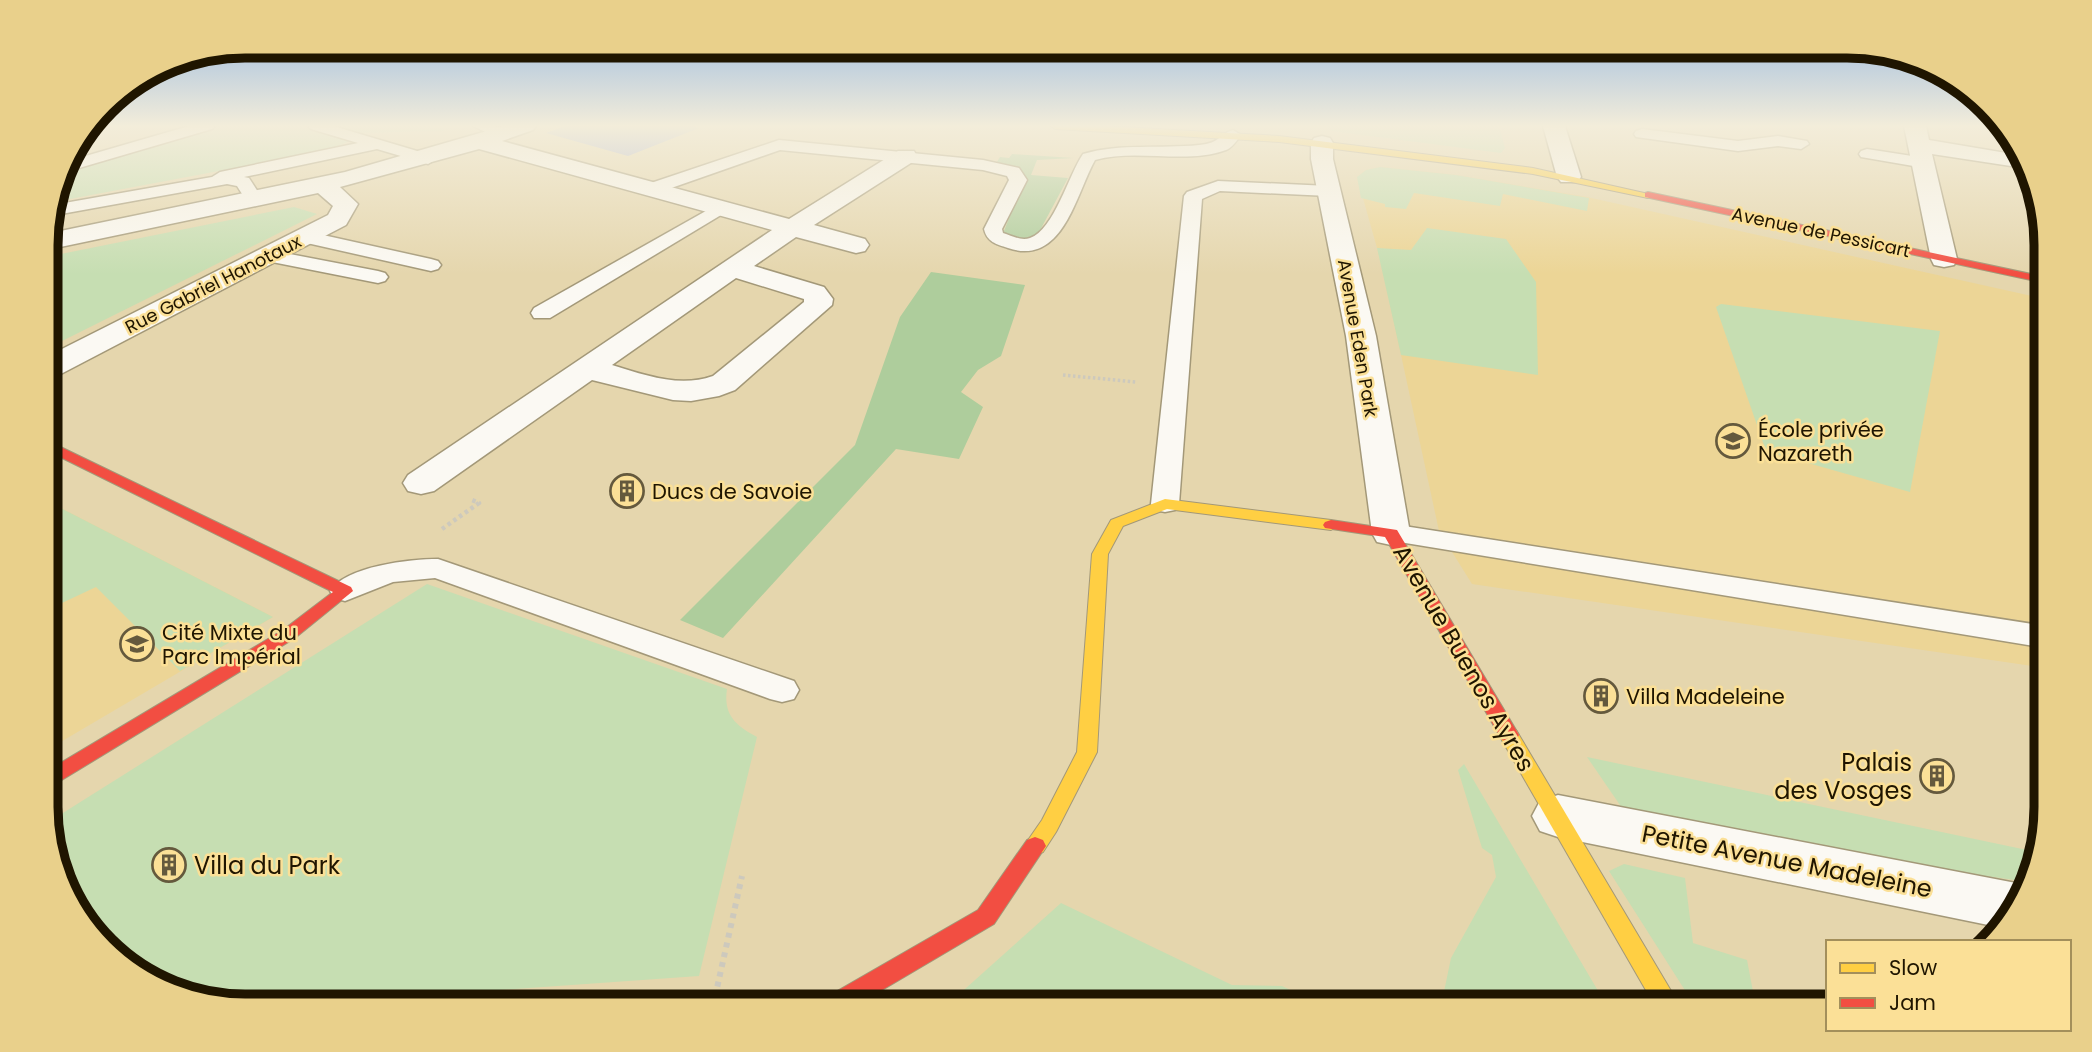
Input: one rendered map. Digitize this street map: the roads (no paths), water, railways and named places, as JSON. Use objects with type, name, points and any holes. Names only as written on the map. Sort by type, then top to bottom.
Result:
[{"type":"street","points":[[58,240],[255,201],[366,175]]},
{"type":"street","points":[[610,175],[651,189],[856,245]]},
{"type":"street","points":[[421,483],[733,268],[876,175]]},
{"type":"street","name":"Avenue Eden Park","points":[[1326,175],[1361,336],[1391,533]]},
{"type":"street","name":"Avenue de Pessicart","points":[[1557,175],[2034,278]]},
{"type":"street","points":[[1926,175],[1944,259]]},
{"type":"street","name":"Rue Gabriel Hanotaux","points":[[58,363],[269,256],[343,213],[346,204],[324,186]]},
{"type":"street","points":[[587,368],[676,392],[710,389],[724,383],[818,305],[819,299],[814,293],[733,268]]},
{"type":"street","points":[[58,450],[345,591],[289,634],[58,774]]},
{"type":"street","name":"Avenue Buenos Ayres","points":[[854,994],[986,917],[1049,826],[1087,752],[1100,554],[1117,523],[1165,504],[1391,533],[1661,994]]},
{"type":"street","name":"Petite Avenue Madeleine","points":[[1558,816],[2006,905]]},
{"type":"lane","points":[[61,209],[210,181],[224,175]]},
{"type":"lane","points":[[651,189],[691,175]]},
{"type":"lane","points":[[1015,175],[1018,180],[993,229],[995,236],[1004,241],[1028,244],[1040,241],[1055,230],[1081,175]]},
{"type":"lane","points":[[210,181],[243,182],[255,201]]},
{"type":"lane","points":[[1165,504],[1193,196],[1219,187],[1329,191]]},
{"type":"lane","points":[[542,313],[720,208]]},
{"type":"lane","points":[[305,237],[431,265]]},
{"type":"lane","points":[[269,256],[378,277]]},
{"type":"lane","points":[[1391,533],[2034,635]]},
{"type":"lane","points":[[345,591],[373,576],[404,568],[438,568],[782,690]]},
{"type":"place","name":"École privée Nazareth","points":[[1733,441]]},
{"type":"place","name":"Ducs de Savoie","points":[[627,491]]},
{"type":"place","name":"Cité Mixte du Parc Impérial","points":[[137,644]]},
{"type":"place","name":"Villa Madeleine","points":[[1601,696]]},
{"type":"place","name":"Palais des Vosges","points":[[1937,776]]},
{"type":"place","name":"Villa du Park","points":[[169,865]]}]
